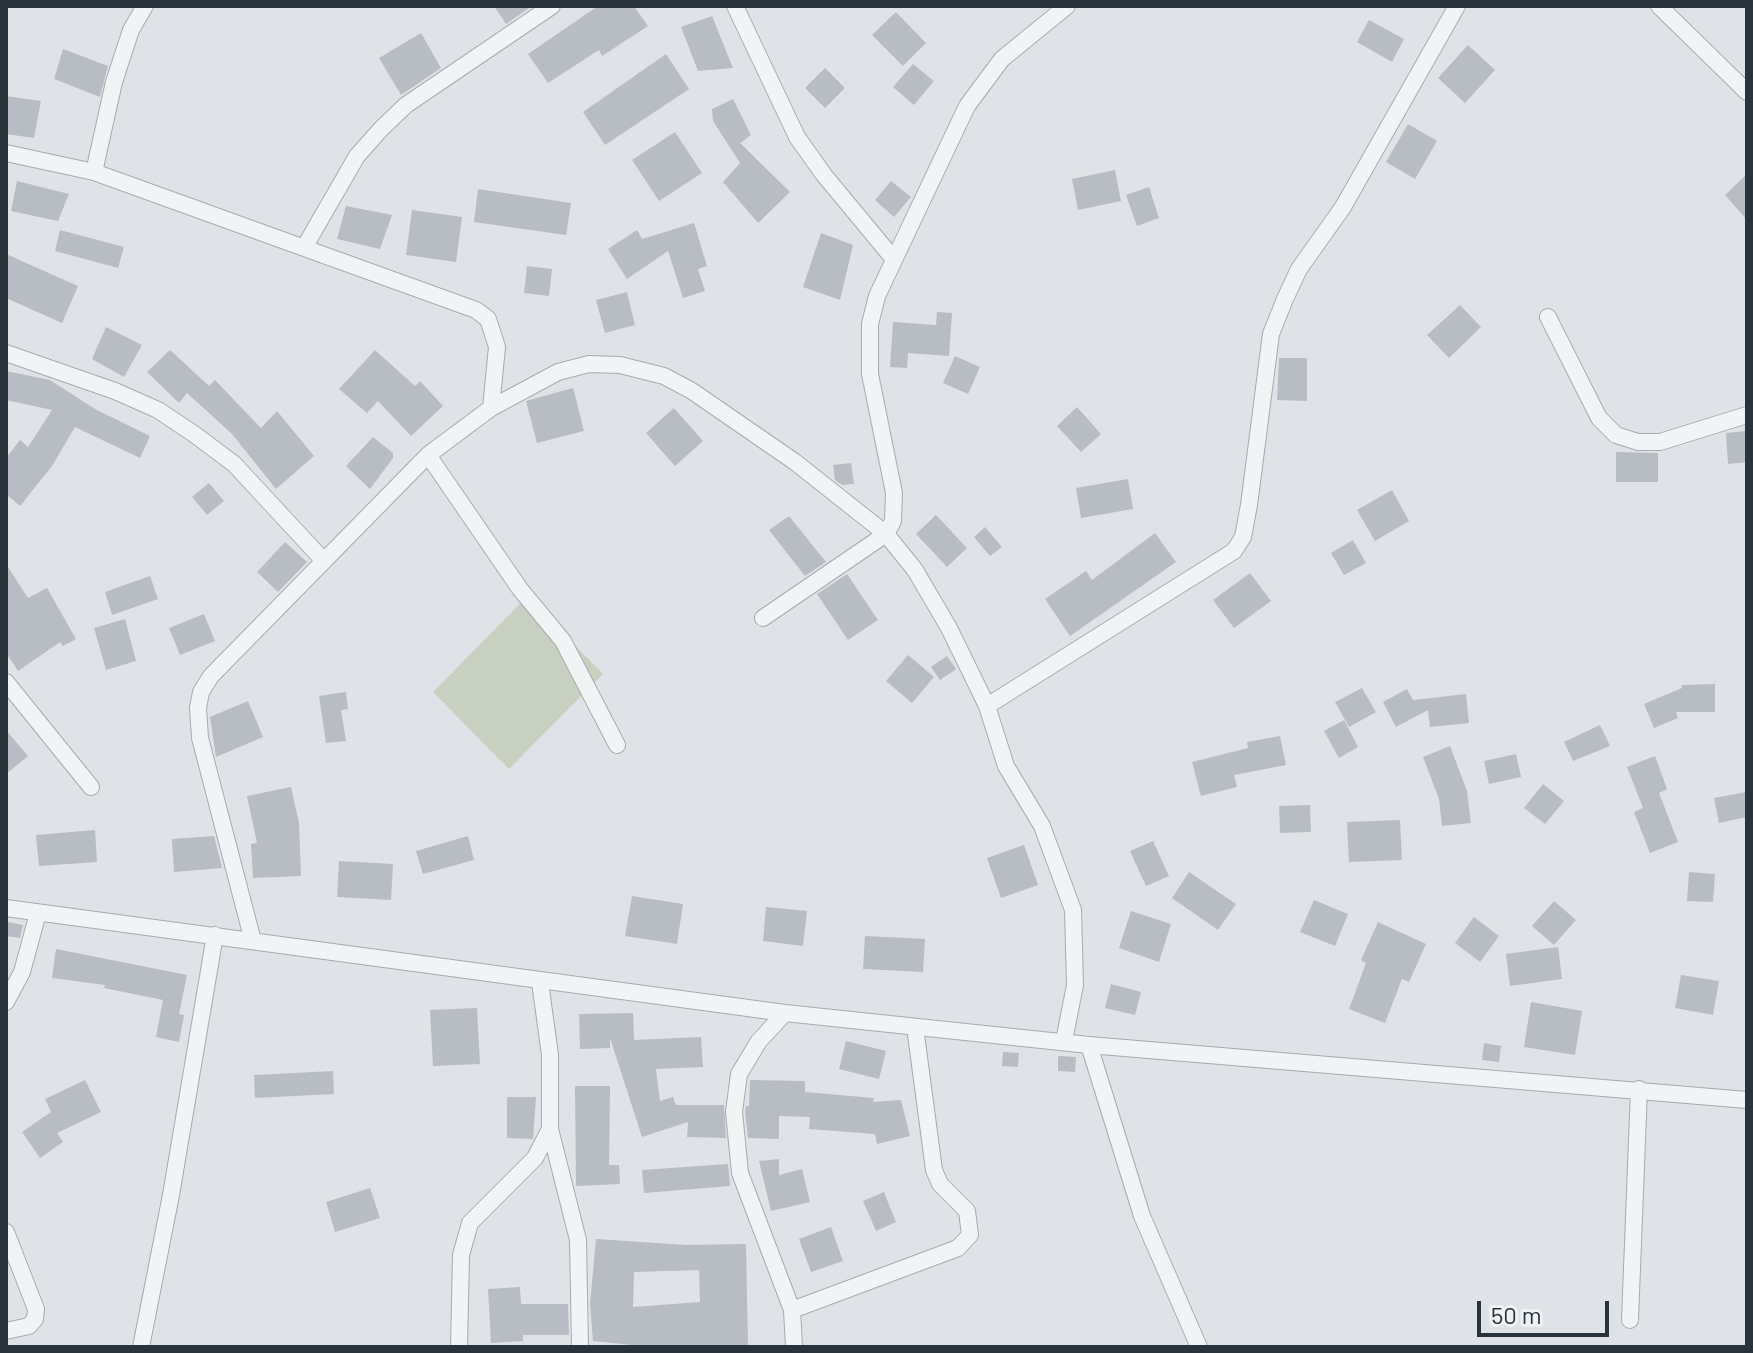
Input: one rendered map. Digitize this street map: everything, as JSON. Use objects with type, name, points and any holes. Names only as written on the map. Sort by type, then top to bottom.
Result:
[{"type":"street","points":[[94,172],[114,82],[131,30],[145,6]]},
{"type":"street","points":[[305,246],[357,156],[381,129],[406,105],[552,6]]},
{"type":"street","points":[[763,618],[886,534],[893,521],[894,493],[875,405],[870,351],[874,310],[892,257],[943,151],[983,82],[1002,59],[1067,6]]},
{"type":"street","points":[[987,706],[1234,551],[1243,537],[1249,505],[1271,334],[1285,299],[1299,269],[1343,207],[1457,6]]},
{"type":"street","points":[[1659,6],[1747,92]]},
{"type":"street","points":[[741,8],[804,148],[892,257]]},
{"type":"street","points":[[6,153],[94,172],[476,310],[488,319],[497,347],[491,408]]},
{"type":"street","points":[[1548,317],[1599,418],[1616,435],[1638,442],[1660,442],[1747,415]]},
{"type":"street","points":[[6,353],[115,391],[158,410],[234,464],[324,561]]},
{"type":"street","points":[[253,941],[200,738],[198,708],[201,692],[211,676],[428,455],[491,408],[558,372],[589,364],[620,365],[664,376],[692,391],[795,462],[886,534],[933,599],[987,706],[1006,766],[1042,826],[1073,910],[1075,985],[1064,1041]]},
{"type":"street","points":[[428,455],[520,589],[563,641],[617,745]]},
{"type":"street","points":[[6,682],[91,787]]},
{"type":"street","points":[[6,908],[785,1013],[1089,1045],[1747,1100]]},
{"type":"street","points":[[6,1002],[22,972],[38,913]]},
{"type":"street","points":[[141,1347],[171,1195],[215,935]]},
{"type":"street","points":[[540,982],[550,1055],[550,1129],[578,1240],[580,1347]]},
{"type":"street","points":[[785,1013],[759,1041],[739,1074],[734,1112],[743,1182],[792,1310],[794,1347]]},
{"type":"street","points":[[792,1310],[958,1248],[970,1235],[967,1211],[940,1184],[934,1170],[915,1027]]},
{"type":"street","points":[[1089,1045],[1142,1216],[1199,1347]]},
{"type":"street","points":[[1630,1320],[1639,1089]]},
{"type":"street","points":[[459,1347],[461,1255],[470,1223],[535,1158],[550,1129]]},
{"type":"street","points":[[6,1232],[36,1309],[35,1319],[29,1326],[6,1331]]},
{"type":"green space","points":[[527,597],[603,674],[509,769],[433,692]]},
{"type":"building","points":[[494,6],[532,6],[506,24]]},
{"type":"building","points":[[598,6],[634,6],[648,26],[602,56],[599,50],[548,83],[528,54]]},
{"type":"building","points":[[896,12],[926,43],[903,66],[872,35]]},
{"type":"building","points":[[712,16],[733,68],[698,71],[681,27]]},
{"type":"building","points":[[1369,20],[1404,39],[1392,62],[1357,42]]},
{"type":"building","points":[[421,33],[441,68],[401,95],[379,58]]},
{"type":"building","points":[[1468,45],[1495,70],[1465,103],[1438,78]]},
{"type":"building","points":[[63,49],[108,66],[100,97],[54,79]]},
{"type":"building","points":[[666,54],[689,89],[605,145],[583,112]]},
{"type":"building","points":[[913,64],[934,81],[914,105],[893,87]]},
{"type":"building","points":[[825,68],[845,88],[825,108],[805,88]]},
{"type":"building","points":[[6,96],[41,101],[34,138],[6,134]]},
{"type":"building","points":[[733,99],[751,135],[740,143],[790,192],[758,223],[723,182],[740,163],[713,121],[712,109]]},
{"type":"building","points":[[1408,124],[1437,141],[1415,179],[1386,162]]},
{"type":"building","points":[[675,132],[702,173],[659,201],[632,160]]},
{"type":"building","points":[[1115,170],[1121,201],[1078,210],[1072,179]]},
{"type":"building","points":[[1747,174],[1747,220],[1725,195]]},
{"type":"building","points":[[17,181],[69,194],[58,221],[11,211]]},
{"type":"building","points":[[891,181],[911,197],[894,217],[875,200]]},
{"type":"building","points":[[1149,187],[1159,218],[1137,226],[1126,195]]},
{"type":"building","points":[[478,189],[571,203],[566,235],[474,222]]},
{"type":"building","points":[[346,206],[392,215],[380,249],[337,239]]},
{"type":"building","points":[[412,210],[462,217],[456,262],[406,255]]},
{"type":"building","points":[[694,223],[707,266],[698,269],[705,291],[683,298],[668,251],[627,279],[608,249],[637,230],[642,239]]},
{"type":"building","points":[[60,230],[124,247],[118,268],[55,251]]},
{"type":"building","points":[[821,233],[853,245],[840,300],[803,287]]},
{"type":"building","points":[[6,254],[78,286],[62,323],[6,298]]},
{"type":"building","points":[[527,266],[552,269],[549,296],[524,293]]},
{"type":"building","points":[[627,292],[635,325],[605,333],[596,300]]},
{"type":"building","points":[[1460,305],[1481,327],[1449,358],[1427,335]]},
{"type":"building","points":[[937,312],[952,313],[949,356],[908,353],[907,368],[890,367],[893,322],[936,325]]},
{"type":"building","points":[[106,327],[142,345],[124,377],[92,359]]},
{"type":"building","points":[[170,350],[209,386],[215,380],[261,428],[277,411],[314,456],[276,489],[232,434],[187,393],[179,403],[147,372]]},
{"type":"building","points":[[375,350],[415,386],[420,381],[443,406],[411,436],[378,401],[367,413],[339,389]]},
{"type":"building","points":[[955,356],[980,367],[968,394],[943,383]]},
{"type":"building","points":[[1279,358],[1307,358],[1307,401],[1277,400]]},
{"type":"building","points":[[6,371],[50,380],[95,409],[150,436],[140,458],[75,427],[52,466],[20,506],[6,494],[6,458],[20,440],[28,447],[52,410],[6,400]]},
{"type":"building","points":[[573,388],[584,431],[537,443],[526,401]]},
{"type":"building","points":[[1077,407],[1101,434],[1081,452],[1057,426]]},
{"type":"building","points":[[674,408],[703,441],[675,466],[646,433]]},
{"type":"building","points":[[1747,431],[1747,462],[1728,464],[1726,433]]},
{"type":"building","points":[[373,437],[393,453],[393,458],[370,489],[346,466]]},
{"type":"building","points":[[1616,452],[1658,453],[1658,482],[1616,482]]},
{"type":"building","points":[[851,463],[854,484],[842,485],[835,480],[833,465]]},
{"type":"building","points":[[1128,479],[1133,509],[1081,518],[1076,488]]},
{"type":"building","points":[[209,483],[224,501],[207,515],[192,497]]},
{"type":"building","points":[[1392,490],[1409,521],[1375,541],[1357,510]]},
{"type":"building","points":[[936,515],[967,548],[947,567],[916,534]]},
{"type":"building","points":[[789,516],[826,562],[805,576],[769,530]]},
{"type":"building","points":[[985,527],[1002,547],[990,556],[974,537]]},
{"type":"building","points":[[1155,533],[1176,562],[1070,636],[1045,599],[1086,571],[1092,580]]},
{"type":"building","points":[[1353,540],[1366,563],[1344,575],[1331,553]]},
{"type":"building","points":[[285,542],[307,562],[278,592],[257,572]]},
{"type":"building","points":[[6,564],[28,598],[47,588],[76,639],[63,646],[60,642],[18,671],[6,653]]},
{"type":"building","points":[[1250,573],[1271,601],[1234,628],[1213,600]]},
{"type":"building","points":[[847,574],[878,620],[848,640],[817,594]]},
{"type":"building","points":[[150,576],[158,599],[112,615],[105,592]]},
{"type":"building","points":[[204,614],[215,641],[180,655],[169,628]]},
{"type":"building","points":[[125,619],[136,661],[106,670],[94,628]]},
{"type":"building","points":[[908,655],[934,677],[912,703],[886,681]]},
{"type":"building","points":[[947,656],[956,669],[940,680],[931,667]]},
{"type":"building","points":[[1715,684],[1715,712],[1676,712],[1678,718],[1654,728],[1644,704],[1682,688],[1682,685]]},
{"type":"building","points":[[1362,688],[1376,712],[1349,727],[1335,702]]},
{"type":"building","points":[[1407,689],[1413,700],[1466,694],[1469,723],[1430,727],[1428,710],[1396,727],[1383,702]]},
{"type":"building","points":[[346,692],[348,709],[341,710],[346,741],[326,743],[319,696]]},
{"type":"building","points":[[248,701],[263,737],[216,757],[210,717]]},
{"type":"building","points":[[1344,720],[1358,747],[1339,758],[1324,731]]},
{"type":"building","points":[[1600,725],[1610,746],[1573,761],[1564,742]]},
{"type":"building","points":[[6,730],[28,756],[6,774]]},
{"type":"building","points":[[1280,736],[1286,765],[1234,775],[1237,787],[1201,796],[1192,762],[1248,748],[1247,742]]},
{"type":"building","points":[[1450,746],[1467,791],[1471,823],[1442,826],[1439,799],[1423,757]]},
{"type":"building","points":[[1516,754],[1521,777],[1489,784],[1484,761]]},
{"type":"building","points":[[1655,756],[1667,789],[1659,793],[1678,842],[1650,853],[1634,812],[1643,808],[1627,767]]},
{"type":"building","points":[[1543,784],[1564,801],[1545,824],[1524,808]]},
{"type":"building","points":[[291,787],[299,823],[301,876],[253,878],[251,844],[257,843],[247,796]]},
{"type":"building","points":[[1747,792],[1747,817],[1719,823],[1714,798]]},
{"type":"building","points":[[1310,805],[1311,832],[1280,833],[1279,806]]},
{"type":"building","points":[[1400,820],[1402,860],[1349,862],[1347,822]]},
{"type":"building","points":[[95,830],[97,862],[39,866],[36,835]]},
{"type":"building","points":[[214,836],[222,868],[174,872],[172,839]]},
{"type":"building","points":[[468,836],[474,860],[423,874],[416,851]]},
{"type":"building","points":[[1153,841],[1169,876],[1146,886],[1130,851]]},
{"type":"building","points":[[1024,845],[1038,885],[1001,898],[987,858]]},
{"type":"building","points":[[339,861],[393,864],[391,900],[337,897]]},
{"type":"building","points":[[1189,872],[1236,904],[1218,930],[1172,898]]},
{"type":"building","points":[[1689,872],[1715,874],[1713,902],[1687,901]]},
{"type":"building","points":[[632,896],[683,904],[677,944],[625,936]]},
{"type":"building","points":[[1314,900],[1348,914],[1335,946],[1300,932]]},
{"type":"building","points":[[1554,901],[1576,920],[1554,945],[1532,926]]},
{"type":"building","points":[[766,907],[807,911],[803,946],[763,941]]},
{"type":"building","points":[[1131,911],[1171,924],[1159,962],[1119,948]]},
{"type":"building","points":[[1474,917],[1499,936],[1480,962],[1455,943]]},
{"type":"building","points":[[8,922],[23,925],[20,938],[6,936]]},
{"type":"building","points":[[1378,922],[1426,944],[1409,982],[1402,979],[1385,1023],[1349,1009],[1366,963],[1361,960]]},
{"type":"building","points":[[865,936],[925,939],[923,972],[863,969]]},
{"type":"building","points":[[1558,947],[1562,979],[1510,986],[1506,954]]},
{"type":"building","points":[[56,949],[187,975],[179,1014],[184,1015],[179,1042],[156,1037],[163,1000],[104,988],[105,985],[52,978]]},
{"type":"building","points":[[1681,975],[1719,981],[1713,1015],[1675,1008]]},
{"type":"building","points":[[1111,984],[1141,992],[1135,1015],[1105,1008]]},
{"type":"building","points":[[1531,1002],[1582,1011],[1575,1055],[1524,1047]]},
{"type":"building","points":[[477,1008],[480,1064],[433,1066],[430,1010]]},
{"type":"building","points":[[633,1013],[634,1040],[701,1037],[703,1067],[656,1069],[660,1101],[673,1097],[676,1105],[724,1105],[726,1138],[687,1137],[688,1122],[642,1137],[610,1038],[610,1048],[580,1049],[579,1014]]},
{"type":"building","points":[[846,1041],[886,1051],[879,1079],[839,1069]]},
{"type":"building","points":[[1484,1043],[1501,1046],[1499,1062],[1482,1060]]},
{"type":"building","points":[[1003,1052],[1019,1053],[1018,1067],[1002,1066]]},
{"type":"building","points":[[1058,1056],[1076,1057],[1075,1072],[1058,1071]]},
{"type":"building","points":[[333,1071],[334,1094],[255,1098],[254,1075]]},
{"type":"building","points":[[85,1080],[101,1112],[57,1133],[63,1142],[40,1158],[22,1132],[51,1112],[45,1099]]},
{"type":"building","points":[[750,1080],[805,1081],[805,1092],[874,1098],[873,1102],[901,1100],[910,1136],[877,1144],[875,1134],[809,1129],[810,1117],[779,1116],[779,1139],[748,1138],[745,1112],[746,1106],[749,1106]]},
{"type":"building","points":[[575,1086],[610,1086],[609,1165],[619,1165],[620,1184],[576,1186]]},
{"type":"building","points":[[507,1097],[536,1097],[533,1139],[507,1138]]},
{"type":"building","points":[[779,1159],[779,1175],[802,1169],[810,1202],[771,1211],[759,1161]]},
{"type":"building","points":[[728,1164],[730,1186],[644,1193],[642,1170]]},
{"type":"building","points":[[370,1188],[380,1218],[335,1232],[326,1202]]},
{"type":"building","points":[[884,1192],[896,1222],[876,1231],[863,1201]]},
{"type":"building","points":[[831,1227],[843,1261],[811,1272],[799,1239]]},
{"type":"building","points":[[596,1239],[686,1245],[746,1244],[748,1347],[651,1347],[593,1341],[590,1304]],"holes":[[[699,1270],[700,1302],[633,1307],[634,1272]]]},
{"type":"building","points":[[520,1287],[521,1304],[568,1304],[569,1335],[523,1335],[523,1341],[491,1343],[488,1289]]}]
